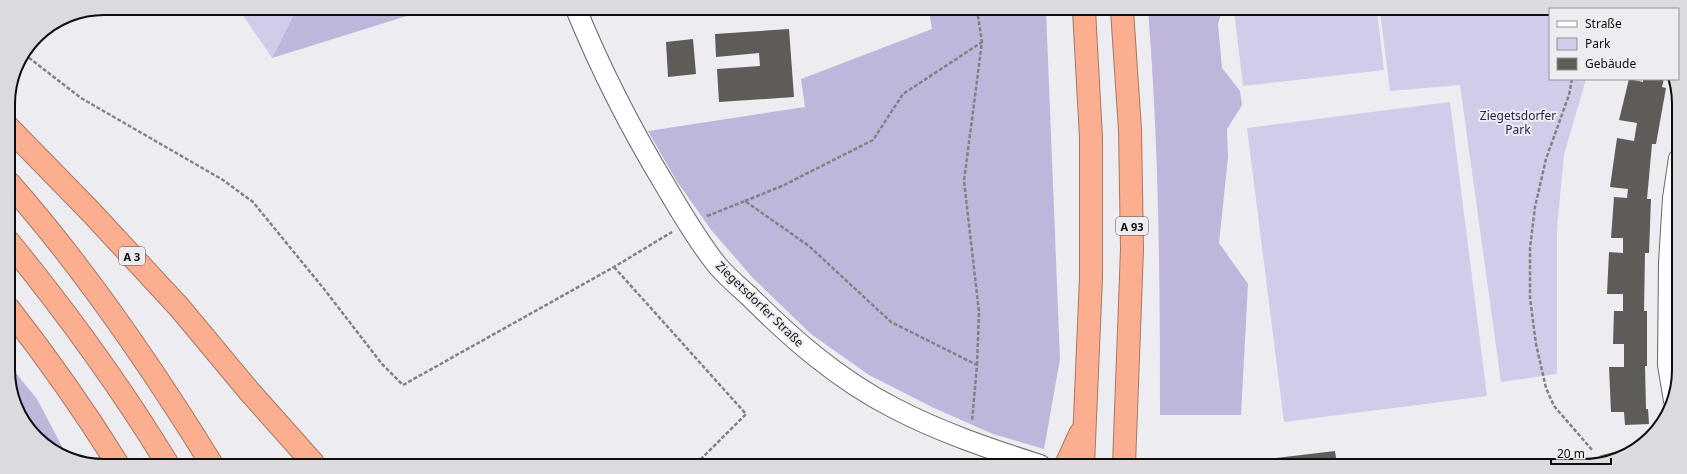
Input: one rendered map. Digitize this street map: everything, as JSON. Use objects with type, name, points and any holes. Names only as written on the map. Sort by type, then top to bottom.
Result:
[{"type":"highway","points":[[1083,459],[1091,277],[1091,138],[1084,15]]},
{"type":"highway","name":"A 93","points":[[1122,15],[1130,130],[1132,249],[1125,459]]},
{"type":"highway","name":"A 3","points":[[15,134],[90,211],[179,307],[249,391],[309,459]]},
{"type":"highway","points":[[15,190],[88,282],[177,408],[209,459]]},
{"type":"highway","points":[[15,249],[34,272],[93,352],[164,459]]},
{"type":"highway","points":[[15,317],[89,418],[115,459]]},
{"type":"highway","points":[[89,418],[103,459]]},
{"type":"highway","points":[[1069,459],[1085,422]]},
{"type":"street","name":"Ziegetsdorfer Straße","points":[[578,15],[590,44],[634,134],[687,223],[718,266],[760,307],[812,354],[852,383],[892,407],[939,429],[1022,459]]},
{"type":"street","points":[[1670,388],[1666,365],[1666,263],[1672,214]]},
{"type":"path","points":[[970,441],[977,365],[979,312],[964,181],[982,42],[978,15]]},
{"type":"path","points":[[28,57],[81,98],[223,180],[253,202],[324,289],[382,364],[403,385],[614,267],[687,223],[782,186],[873,140],[903,94],[982,42]]},
{"type":"path","points":[[1572,80],[1546,159],[1535,207],[1530,248],[1530,298],[1536,344],[1546,388],[1554,406],[1597,458]]},
{"type":"path","points":[[745,201],[809,246],[891,322],[977,365]]},
{"type":"path","points":[[614,267],[746,414],[701,459]]},
{"type":"green space","points":[[243,15],[294,15],[272,58]]},
{"type":"green space","points":[[1235,15],[1377,15],[1384,70],[1243,86]]},
{"type":"green space","name":"Ziegetsdorfer Park","points":[[1380,15],[1549,15],[1549,80],[1586,80],[1564,155],[1557,228],[1557,374],[1501,382],[1460,85],[1390,91]]},
{"type":"green space","points":[[1450,102],[1487,396],[1284,422],[1247,128]]},
{"type":"shaded area","points":[[294,15],[410,15],[272,58]]},
{"type":"shaded area","points":[[930,15],[1046,15],[1060,359],[1044,449],[993,434],[934,408],[869,375],[811,334],[753,278],[712,231],[676,180],[648,131],[805,107],[801,79],[932,29]]},
{"type":"shaded area","points":[[1148,15],[1221,15],[1218,24],[1222,68],[1240,91],[1242,105],[1227,129],[1228,157],[1219,243],[1248,284],[1241,415],[1160,415],[1157,162]]},
{"type":"shaded area","points":[[15,372],[37,399],[63,449],[50,441],[30,420],[20,399]]},
{"type":"building","points":[[789,29],[794,97],[719,102],[717,69],[760,66],[759,53],[716,57],[715,34]]},
{"type":"building","points":[[693,39],[696,74],[668,77],[666,42]]},
{"type":"building","points":[[1629,80],[1643,82],[1643,80],[1664,80],[1662,87],[1666,88],[1656,144],[1652,144],[1647,199],[1651,199],[1649,253],[1645,253],[1644,311],[1647,311],[1647,366],[1645,366],[1646,409],[1648,409],[1649,424],[1625,425],[1624,412],[1611,412],[1609,367],[1624,367],[1624,344],[1613,344],[1614,311],[1623,311],[1623,294],[1607,294],[1609,252],[1623,253],[1623,238],[1611,238],[1614,197],[1627,198],[1628,189],[1610,187],[1617,138],[1634,141],[1637,123],[1619,120]]},
{"type":"building","points":[[1335,451],[1336,459],[1276,459]]}]
